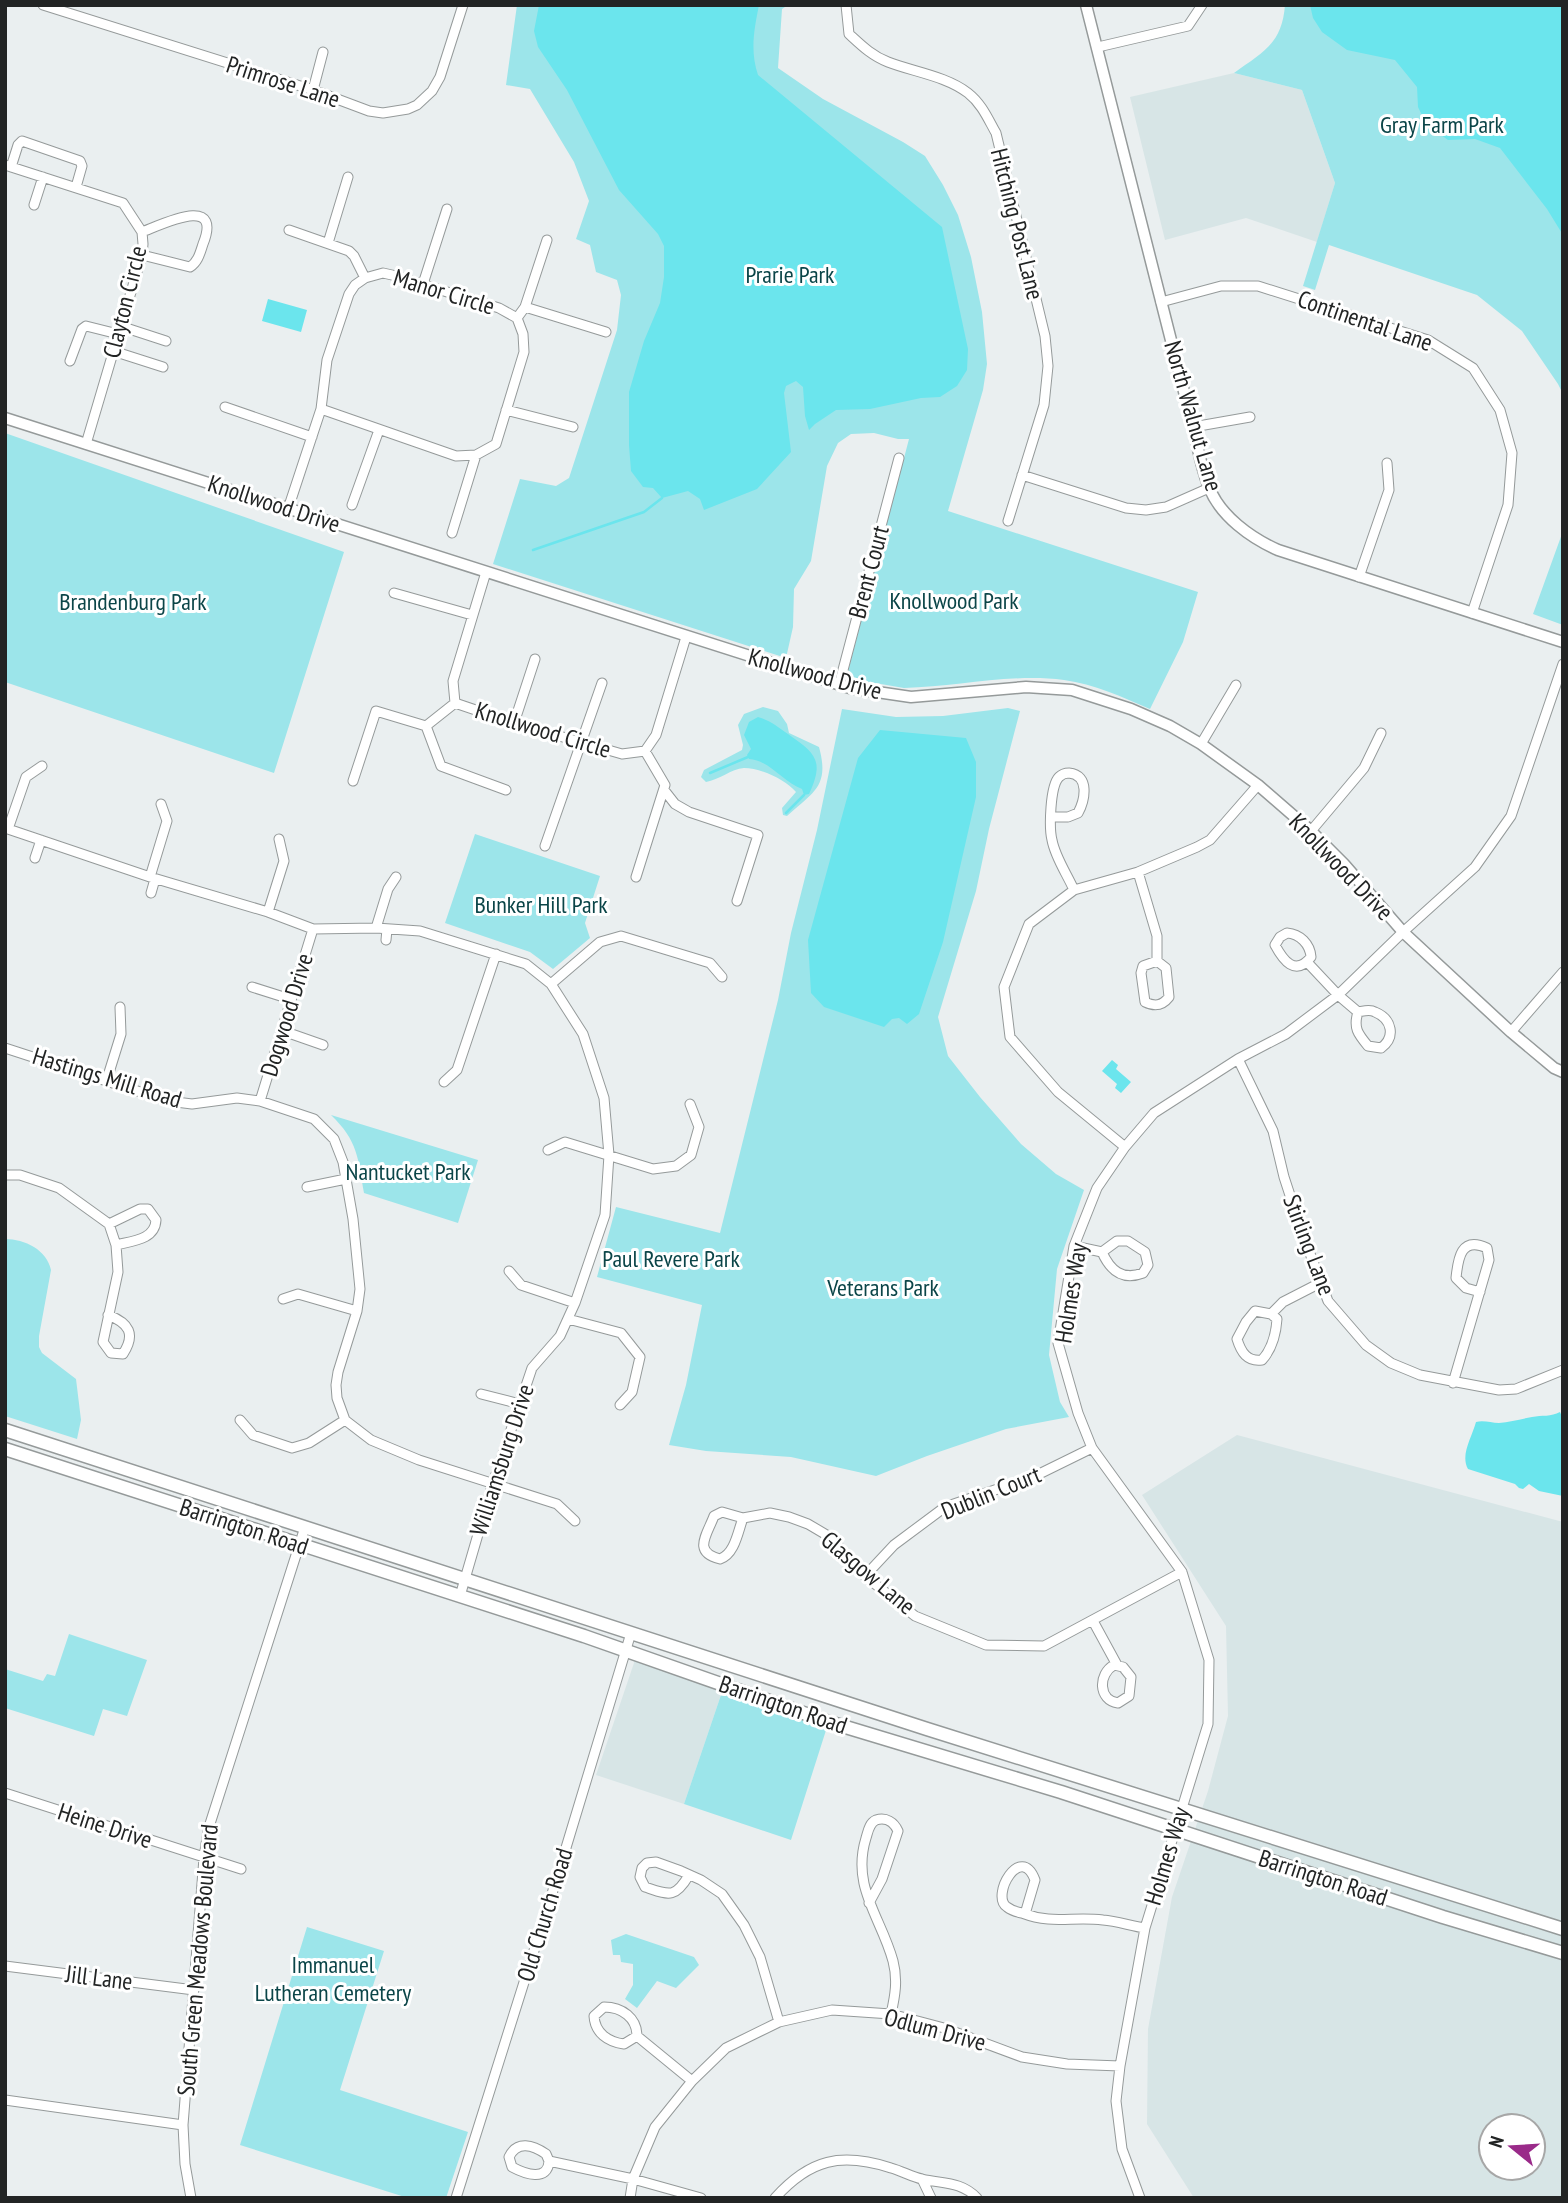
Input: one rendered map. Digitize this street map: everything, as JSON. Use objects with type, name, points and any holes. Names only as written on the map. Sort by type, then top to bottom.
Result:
[{"type":"main road","name":"Barrington Road","points":[[5,1430],[1181,1810],[1563,1930]]},
{"type":"main road","name":"Barrington Road","points":[[5,1449],[626,1650],[829,1722],[1060,1792],[1563,1953]]},
{"type":"street","name":"Primrose Lane","points":[[43,5],[313,90],[369,111],[383,113],[402,111],[417,105],[432,91],[440,77],[463,5]]},
{"type":"street","name":"Hitching Post Lane","points":[[846,5],[849,34],[865,50],[886,61],[944,80],[968,93],[985,111],[996,134],[1047,352],[1044,405],[1008,521]]},
{"type":"street","name":"North Walnut Lane","points":[[1086,5],[1209,488],[1227,513],[1256,539],[1288,554],[1563,642]]},
{"type":"street","points":[[1098,47],[1188,26],[1202,5]]},
{"type":"street","points":[[313,90],[323,52]]},
{"type":"street","points":[[8,166],[22,141],[80,160],[82,166],[76,187]]},
{"type":"street","name":"Clayton Circle","points":[[8,166],[123,203],[142,232],[142,256],[86,444]]},
{"type":"street","points":[[34,205],[43,177]]},
{"type":"street","points":[[328,243],[348,177]]},
{"type":"street","points":[[423,284],[447,209]]},
{"type":"street","points":[[142,232],[185,216],[197,216],[206,220],[209,225],[196,264],[190,267],[142,256]]},
{"type":"street","points":[[289,230],[349,251],[365,278]]},
{"type":"street","points":[[517,318],[525,307],[547,240]]},
{"type":"street","name":"Manor Circle","points":[[288,509],[321,409],[327,360],[345,304],[355,285],[365,278],[383,273],[499,308],[517,318],[523,334],[524,352],[496,444],[476,455]]},
{"type":"street","name":"Continental Lane","points":[[1161,302],[1221,286],[1258,286],[1428,340],[1473,368],[1500,410],[1512,453],[1508,505],[1472,613]]},
{"type":"street","points":[[525,307],[606,332]]},
{"type":"street","points":[[70,361],[82,329],[86,327],[119,330],[166,341]]},
{"type":"street","points":[[113,351],[163,367]]},
{"type":"street","points":[[225,407],[312,437]]},
{"type":"street","points":[[321,409],[456,456],[476,455],[452,533]]},
{"type":"street","points":[[506,410],[573,427]]},
{"type":"street","points":[[1193,427],[1250,417]]},
{"type":"street","name":"Knollwood Drive","points":[[5,418],[839,685],[911,697],[1026,687],[1072,690],[1131,709],[1170,726],[1201,744],[1258,785],[1344,864],[1403,932],[1511,1032],[1554,1068],[1563,1072]]},
{"type":"street","points":[[352,505],[379,430]]},
{"type":"street","name":"Brent Court","points":[[839,685],[899,458]]},
{"type":"street","points":[[1359,577],[1388,490],[1387,463]]},
{"type":"street","points":[[1022,475],[1126,508],[1146,510],[1166,506],[1209,488]]},
{"type":"street","name":"Knollwood Circle","points":[[486,572],[453,681],[455,703],[514,723],[622,754],[645,751],[656,735],[686,637]]},
{"type":"street","points":[[394,593],[472,615]]},
{"type":"street","points":[[514,723],[535,659]]},
{"type":"street","name":"Holmes Way","points":[[1140,2198],[1122,2149],[1116,2101],[1120,2066],[1145,1928],[1208,1724],[1209,1660],[1182,1572],[1092,1447],[1078,1413],[1058,1343],[1074,1246],[1097,1188],[1153,1113],[1238,1059],[1286,1034],[1338,995],[1475,867],[1511,816],[1563,664]]},
{"type":"street","points":[[545,846],[602,683]]},
{"type":"street","points":[[1201,744],[1236,685]]},
{"type":"street","points":[[426,726],[455,703]]},
{"type":"street","points":[[353,781],[376,711],[426,726]]},
{"type":"street","points":[[426,726],[441,766],[506,790]]},
{"type":"street","points":[[1311,831],[1364,768],[1381,733]]},
{"type":"street","points":[[636,877],[665,785],[645,751]]},
{"type":"street","points":[[7,828],[26,776],[42,766]]},
{"type":"street","points":[[1052,817],[1072,816],[1080,809],[1084,788],[1083,781],[1078,776],[1062,774],[1057,779],[1051,802],[1053,844],[1074,890]]},
{"type":"street","points":[[1125,1147],[1058,1092],[1010,1037],[1004,987],[1029,924],[1074,890],[1138,872],[1197,847],[1210,839],[1258,785]]},
{"type":"street","points":[[664,790],[675,804],[689,812],[758,835],[737,901]]},
{"type":"street","points":[[151,893],[167,821],[161,804]]},
{"type":"street","name":"Williamsburg Drive","points":[[7,828],[313,929],[376,928],[421,931],[526,964],[551,984],[583,1034],[604,1097],[609,1155],[605,1215],[575,1303],[560,1336],[532,1368],[493,1483],[460,1596]]},
{"type":"street","points":[[268,912],[285,861],[279,839]]},
{"type":"street","points":[[35,858],[41,840]]},
{"type":"street","points":[[1138,872],[1157,936],[1157,961]]},
{"type":"street","points":[[376,928],[388,889],[396,877]]},
{"type":"street","name":"Dogwood Drive","points":[[260,1101],[313,929]]},
{"type":"street","points":[[386,940],[387,929]]},
{"type":"street","points":[[551,984],[600,942],[621,936],[710,963],[722,977]]},
{"type":"street","points":[[444,1082],[457,1070],[496,954]]},
{"type":"street","points":[[1157,961],[1166,968],[1169,997],[1160,1005],[1152,1005],[1145,1002],[1140,974],[1143,966],[1157,961]]},
{"type":"street","points":[[1307,962],[1358,1012],[1370,1010],[1385,1018],[1390,1029],[1391,1038],[1388,1043],[1381,1048],[1368,1046],[1357,1033],[1355,1022],[1358,1012]]},
{"type":"street","points":[[1511,1032],[1563,972]]},
{"type":"street","points":[[252,987],[290,999]]},
{"type":"street","points":[[107,1079],[121,1034],[120,1007]]},
{"type":"street","points":[[283,1031],[323,1045]]},
{"type":"street","name":"Hastings Mill Road","points":[[5,1048],[168,1101],[192,1104],[237,1098],[260,1101],[314,1119],[334,1139],[342,1162],[353,1219],[360,1289],[357,1311],[336,1385],[345,1420]]},
{"type":"street","name":"Stirling Lane","points":[[1238,1059],[1273,1131],[1284,1177],[1328,1301],[1366,1345],[1391,1363],[1420,1375],[1499,1390],[1517,1389],[1563,1370]]},
{"type":"street","points":[[548,1150],[565,1142],[653,1169],[676,1166],[691,1155],[699,1127],[690,1104]]},
{"type":"street","points":[[5,1175],[20,1175],[59,1188],[109,1224],[116,1245],[118,1272],[108,1315]]},
{"type":"street","points":[[307,1187],[346,1179]]},
{"type":"street","points":[[109,1224],[140,1209],[148,1209],[156,1220],[156,1228],[151,1234],[116,1245]]},
{"type":"street","points":[[1074,1246],[1102,1252],[1113,1271],[1123,1274],[1136,1276],[1143,1273],[1148,1265],[1145,1252],[1128,1241],[1117,1241],[1102,1252]]},
{"type":"street","points":[[1453,1383],[1480,1292],[1489,1260],[1488,1248],[1470,1245],[1462,1250],[1457,1278],[1466,1288],[1480,1292]]},
{"type":"street","points":[[509,1271],[521,1285],[575,1303]]},
{"type":"street","points":[[1271,1314],[1283,1302],[1320,1283]]},
{"type":"street","points":[[283,1299],[298,1294],[357,1311]]},
{"type":"street","points":[[1255,1311],[1271,1314],[1277,1319],[1268,1353],[1262,1360],[1255,1361],[1246,1357],[1237,1339],[1246,1322],[1255,1311]]},
{"type":"street","points":[[568,1319],[621,1333],[640,1357],[632,1392],[620,1405]]},
{"type":"street","points":[[481,1394],[520,1404]]},
{"type":"street","points":[[240,1420],[253,1435],[292,1448],[309,1443],[345,1420],[370,1440],[419,1460],[558,1504],[575,1521]]},
{"type":"street","name":"Dublin Court","points":[[865,1576],[894,1545],[945,1507],[1033,1477],[1092,1447]]},
{"type":"street","name":"Glasgow Lane","points":[[743,1518],[728,1556],[720,1559],[706,1555],[704,1543],[714,1516],[723,1512],[743,1518],[770,1513],[789,1517],[830,1537],[865,1576],[915,1616],[986,1645],[1044,1646],[1182,1572]]},
{"type":"street","name":"South Green Meadows Boulevard","points":[[191,2198],[185,2164],[183,2125],[208,1830],[306,1527]]},
{"type":"street","points":[[1093,1621],[1117,1665]]},
{"type":"street","name":"Old Church Road","points":[[456,2198],[631,1633]]},
{"type":"street","name":"Heine Drive","points":[[5,1793],[241,1869]]},
{"type":"street","points":[[869,1903],[882,1879],[898,1831],[892,1822],[886,1819],[872,1822],[862,1850],[861,1866],[869,1903],[887,1944],[896,1977],[896,1995],[891,2014]]},
{"type":"street","points":[[688,1875],[675,1893],[667,1895],[645,1887],[640,1877],[642,1868],[647,1863],[656,1863],[688,1875],[701,1880],[722,1894],[744,1925],[760,1957],[779,2022]]},
{"type":"street","points":[[1025,1914],[1035,1880],[1029,1871],[1020,1867],[1009,1874],[1002,1902],[1008,1908],[1025,1914],[1049,1920],[1105,1920],[1145,1928]]},
{"type":"street","name":"Jill Lane","points":[[5,1966],[194,1990]]},
{"type":"street","points":[[637,2036],[624,2044],[609,2039],[596,2027],[594,2016],[604,2007],[618,2009],[633,2020],[637,2036],[692,2081]]},
{"type":"street","name":"Odlum Drive","points":[[630,2198],[633,2179],[655,2127],[692,2081],[726,2048],[779,2022],[832,2010],[891,2014],[944,2028],[1021,2057],[1067,2064],[1120,2066]]},
{"type":"street","points":[[5,2100],[183,2125]]},
{"type":"street","points":[[550,2161],[543,2174],[536,2175],[512,2166],[509,2157],[518,2145],[527,2145],[546,2154],[550,2161],[633,2179],[701,2198]]},
{"type":"street","points":[[775,2198],[791,2180],[816,2164],[841,2158],[862,2160],[922,2179],[961,2186],[977,2198]]},
{"type":"street","points":[[922,2179],[931,2198]]},
{"type":"shaded area","name":"Prarie Park","points":[[539,5],[759,5],[753,49],[758,75],[942,227],[968,349],[967,370],[957,386],[940,397],[921,398],[870,409],[836,410],[809,430],[803,387],[796,381],[786,386],[784,393],[791,452],[757,489],[704,510],[700,499],[688,491],[662,498],[653,488],[643,487],[631,471],[629,392],[644,341],[660,303],[664,277],[664,246],[658,234],[619,190],[567,90],[538,47],[534,31]]},
{"type":"shaded area","points":[[1310,5],[1563,5],[1563,235],[1547,209],[1500,148],[1475,139],[1448,140],[1426,124],[1418,107],[1417,87],[1395,60],[1347,50],[1322,32],[1313,18]]},
{"type":"shaded area","points":[[1234,73],[1302,90],[1335,183],[1317,242],[1246,218],[1165,240],[1130,97]]},
{"type":"shaded area","points":[[268,299],[307,310],[301,332],[262,321]]},
{"type":"shaded area","points":[[758,717],[777,726],[815,758],[816,773],[809,794],[804,795],[802,789],[770,767],[749,759],[747,755],[751,749],[744,735],[749,722]]},
{"type":"shaded area","points":[[880,730],[966,738],[976,762],[976,797],[943,942],[919,1014],[907,1024],[899,1018],[892,1019],[884,1027],[824,1007],[811,993],[808,940],[858,758]]},
{"type":"shaded area","points":[[1112,1060],[1118,1065],[1116,1069],[1131,1082],[1121,1093],[1115,1088],[1117,1084],[1102,1071]]},
{"type":"shaded area","points":[[1560,1412],[1563,1419],[1563,1496],[1539,1491],[1529,1484],[1523,1489],[1519,1488],[1515,1484],[1468,1469],[1466,1452],[1476,1422],[1503,1423]]},
{"type":"shaded area","points":[[1237,1435],[1563,1522],[1563,2198],[1194,2198],[1147,2124],[1148,2029],[1172,1897],[1208,1791],[1228,1716],[1226,1626],[1142,1495]]},
{"type":"shaded area","points":[[635,1660],[723,1689],[684,1804],[596,1775]]},
{"type":"green space","name":"Prarie Park","points":[[517,5],[788,5],[782,9],[778,68],[823,99],[925,156],[958,215],[971,257],[982,312],[987,364],[983,390],[948,511],[1198,592],[1183,642],[1150,709],[1097,688],[1064,680],[1004,679],[904,688],[852,679],[848,671],[909,439],[874,433],[851,434],[838,443],[827,466],[811,561],[794,589],[793,627],[786,658],[493,564],[520,479],[556,486],[569,478],[617,330],[621,295],[617,280],[596,272],[590,245],[576,239],[589,201],[574,162],[530,89],[506,85]]},
{"type":"green space","name":"Gray Farm Park","points":[[1285,5],[1563,5],[1563,394],[1522,331],[1477,295],[1329,245],[1315,290],[1303,286],[1335,183],[1302,90],[1234,73],[1262,53],[1275,38],[1280,29]]},
{"type":"green space","name":"Brandenburg Park","points":[[5,433],[344,552],[274,773],[5,682]]},
{"type":"green space","points":[[1563,531],[1563,625],[1533,614]]},
{"type":"green space","points":[[763,707],[778,711],[787,724],[789,733],[819,747],[822,760],[821,780],[817,788],[787,816],[783,815],[782,808],[796,792],[773,776],[744,768],[706,782],[701,777],[704,770],[742,750],[738,725],[744,714]]},
{"type":"green space","name":"Veterans Park","points":[[1008,708],[1020,711],[976,891],[938,1017],[948,1056],[980,1097],[1021,1144],[1056,1174],[1084,1190],[1057,1269],[1049,1355],[1060,1402],[1069,1417],[1006,1429],[876,1476],[791,1457],[706,1451],[669,1445],[686,1385],[702,1305],[597,1277],[616,1207],[720,1233],[778,1000],[842,709],[896,717],[943,716]]},
{"type":"green space","name":"Bunker Hill Park","points":[[475,834],[600,876],[585,923],[590,938],[553,969],[530,952],[445,923]]},
{"type":"green space","name":"Nantucket Park","points":[[331,1115],[478,1160],[458,1223],[364,1193],[352,1142]]},
{"type":"green space","points":[[5,1239],[34,1247],[49,1263],[51,1270],[39,1347],[42,1353],[76,1379],[81,1420],[77,1439],[5,1416]]},
{"type":"green space","points":[[69,1634],[147,1660],[127,1716],[103,1709],[94,1736],[5,1708],[5,1669],[43,1681],[47,1674],[55,1676]]},
{"type":"green space","points":[[723,1689],[828,1724],[791,1840],[684,1804]]},
{"type":"green space","name":"Immanuel Lutheran Cemetery","points":[[307,1927],[384,1951],[340,2090],[468,2132],[446,2198],[408,2198],[240,2145]]},
{"type":"green space","points":[[626,1934],[694,1957],[699,1965],[676,1988],[657,1981],[637,2008],[625,1999],[633,1985],[633,1964],[621,1962],[620,1955],[613,1955],[611,1940]]},
{"type":"waterway","points":[[533,550],[644,512],[662,498]]},
{"type":"waterway","points":[[710,773],[748,757]]},
{"type":"waterway","points":[[786,813],[804,795]]},
{"type":"park label","name":"Knollwood Park","points":[[954,601]]},
{"type":"park label","name":"Paul Revere Park","points":[[671,1259]]}]
